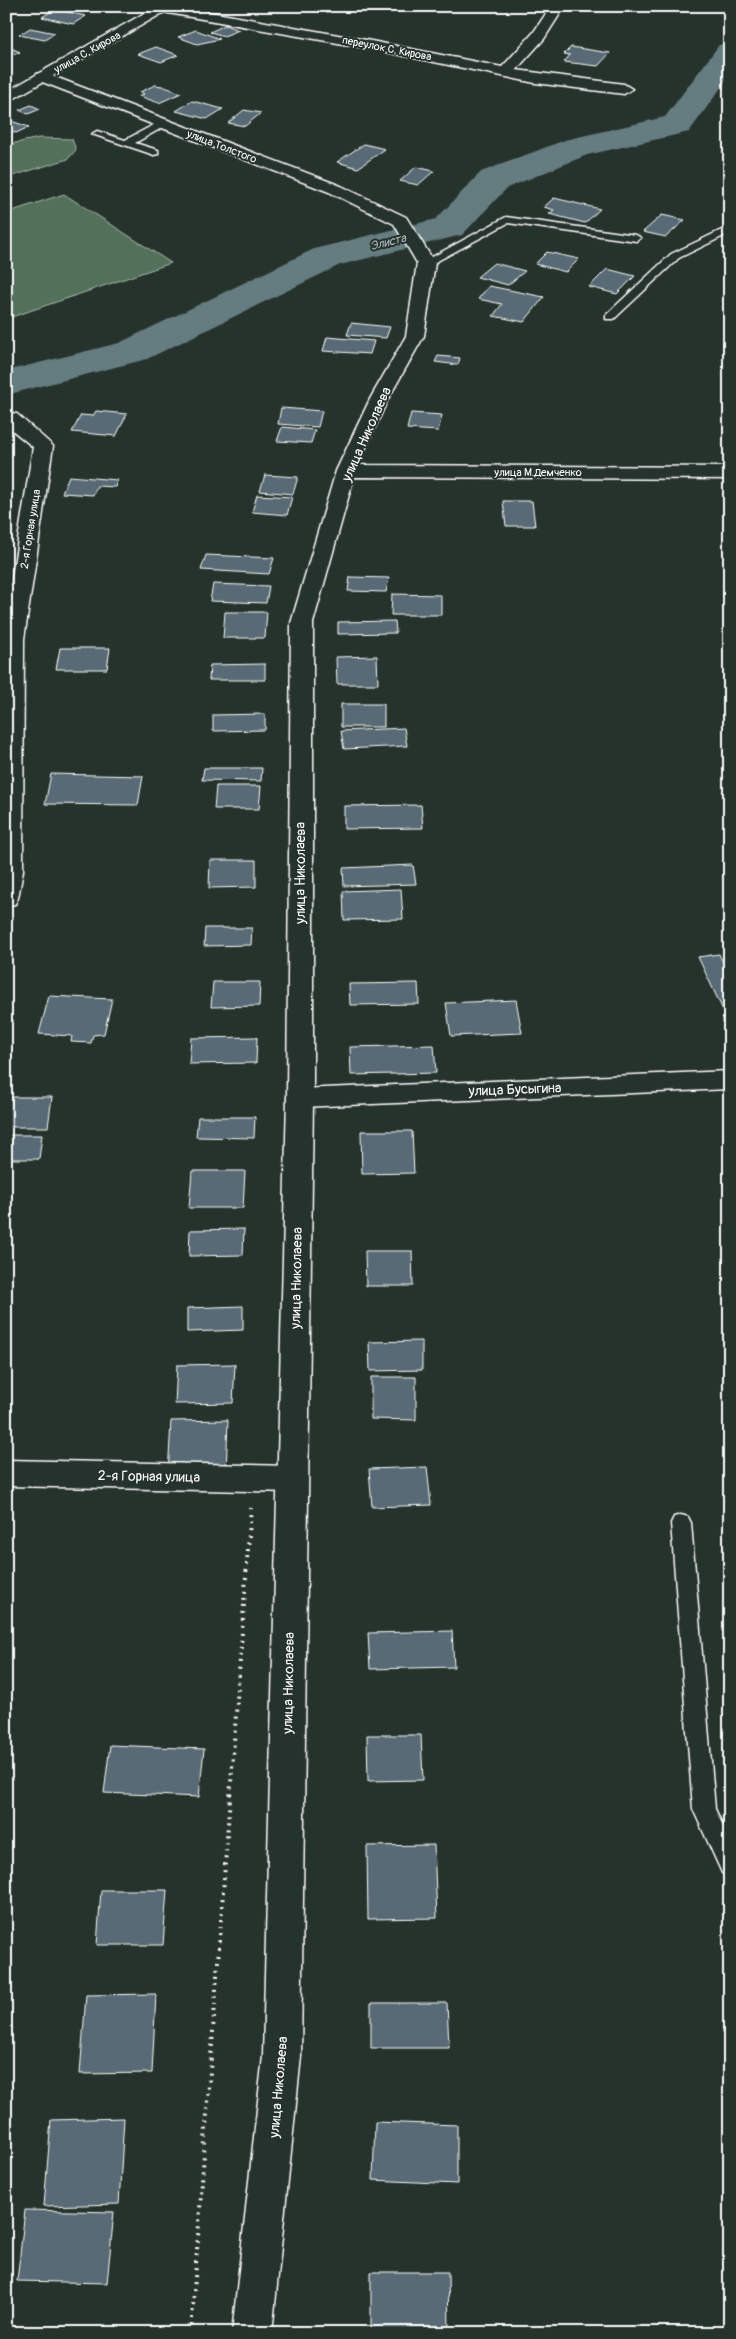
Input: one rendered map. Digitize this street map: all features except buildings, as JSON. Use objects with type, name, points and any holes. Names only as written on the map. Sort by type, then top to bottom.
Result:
[{"type":"street","points":[[505,72],[540,36],[558,6]]},
{"type":"street","name":"переулок С. Кирова","points":[[160,7],[366,44],[505,72],[624,89]]},
{"type":"street","name":"улица С. Кирова","points":[[6,98],[160,7]]},
{"type":"street","name":"улица Толстого","points":[[42,77],[335,189],[400,221],[422,255]]},
{"type":"street","name":"улица Николаева","points":[[252,2333],[282,2056],[300,1098],[302,623],[346,471],[379,399],[415,336],[422,255]]},
{"type":"street","name":"2-я Горная улица","points":[[6,418],[10,418],[43,446],[13,639],[11,871],[6,898]]},
{"type":"street","name":"улица М.Демченко","points":[[346,471],[730,473]]},
{"type":"street","name":"улица Бусыгина","points":[[300,1098],[730,1080]]},
{"type":"street","name":"2-я Горная улица","points":[[6,1473],[292,1479]]},
{"type":"lane","points":[[126,144],[162,123]]},
{"type":"lane","points":[[97,134],[154,152]]},
{"type":"lane","points":[[422,255],[506,220],[636,238]]},
{"type":"lane","points":[[610,317],[675,256],[730,229]]},
{"type":"lane","points":[[681,1523],[704,1809],[730,1866]]},
{"type":"path","points":[[191,2333],[253,1478]]},
{"type":"green space","points":[[39,138],[72,139],[76,150],[68,159],[6,178],[6,145]]},
{"type":"green space","points":[[64,194],[171,263],[6,319],[6,213]]},
{"type":"waterway","name":"Элиста","points":[[6,383],[133,351],[327,257],[449,227],[494,180],[577,147],[677,125],[730,52]]}]
